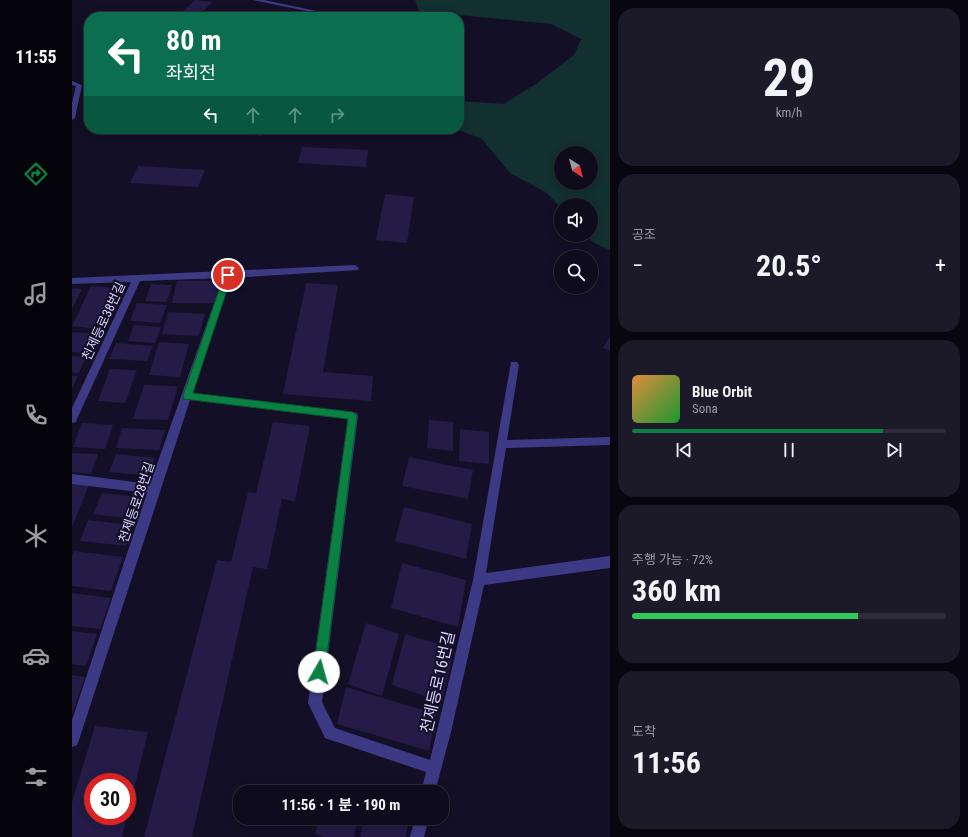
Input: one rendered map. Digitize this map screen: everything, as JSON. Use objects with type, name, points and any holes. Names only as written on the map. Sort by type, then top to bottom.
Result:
[{"type":"street","points":[[256,0],[317,12]]},
{"type":"street","points":[[72,118],[75,84]]},
{"type":"street","points":[[72,281],[355,268]]},
{"type":"street","name":"천제등로28번길","points":[[72,740],[154,489],[228,275]]},
{"type":"street","name":"천제등로38번길","points":[[72,419],[137,278]]},
{"type":"street","name":"천제등로16번길","points":[[430,785],[479,580],[514,365]]},
{"type":"street","points":[[187,396],[353,416],[315,703],[330,733],[434,768]]},
{"type":"street","points":[[501,444],[610,441]]},
{"type":"street","points":[[72,479],[154,489]]},
{"type":"street","points":[[479,580],[610,562]]},
{"type":"street","points":[[417,837],[420,825]]},
{"type":"green space","points":[[415,0],[610,0],[610,250],[592,242],[598,242],[598,198],[554,198],[554,200],[547,193],[510,173],[482,139],[464,132],[464,101],[504,104],[536,84],[574,55],[581,39],[551,24],[464,15],[464,12],[419,11]]},
{"type":"building","points":[[195,0],[213,2],[202,12],[182,12]]},
{"type":"building","points":[[237,134],[263,134],[262,136]]},
{"type":"building","points":[[302,147],[368,150],[366,167],[298,163]]},
{"type":"building","points":[[138,166],[205,170],[198,187],[130,183]]},
{"type":"building","points":[[385,194],[414,197],[407,243],[376,240]]},
{"type":"building","points":[[177,281],[219,281],[215,303],[172,303]]},
{"type":"building","points":[[306,283],[338,285],[323,372],[373,376],[371,401],[283,394]]},
{"type":"building","points":[[151,284],[172,285],[167,302],[145,301]]},
{"type":"building","points":[[91,286],[115,288],[96,329],[72,326]]},
{"type":"building","points":[[72,288],[82,289],[72,309]]},
{"type":"building","points":[[137,303],[167,305],[160,323],[130,321]]},
{"type":"building","points":[[168,312],[205,314],[199,336],[162,334]]},
{"type":"building","points":[[134,325],[161,327],[155,343],[128,341]]},
{"type":"building","points":[[72,332],[99,334],[90,354],[72,352]]},
{"type":"building","points":[[610,336],[610,351],[603,348]]},
{"type":"building","points":[[159,342],[189,344],[180,377],[149,375]]},
{"type":"building","points":[[116,343],[153,346],[147,361],[109,359]]},
{"type":"building","points":[[72,356],[86,357],[79,373],[72,372]]},
{"type":"building","points":[[110,369],[137,370],[125,403],[98,401]]},
{"type":"building","points":[[72,376],[78,376],[72,389]]},
{"type":"building","points":[[144,385],[178,386],[168,420],[133,419]]},
{"type":"building","points":[[429,420],[453,422],[453,451],[427,448]]},
{"type":"building","points":[[273,422],[310,426],[295,501],[282,499],[267,569],[253,567],[192,837],[144,837],[217,560],[231,562],[248,492],[256,493]]},
{"type":"building","points":[[82,423],[113,425],[105,449],[73,447]]},
{"type":"building","points":[[122,428],[165,430],[159,450],[116,448]]},
{"type":"building","points":[[460,429],[489,432],[489,464],[459,461]]},
{"type":"building","points":[[72,453],[98,454],[91,474],[72,472]]},
{"type":"building","points":[[116,454],[155,458],[149,476],[109,472]]},
{"type":"building","points":[[409,457],[473,470],[468,499],[402,486]]},
{"type":"building","points":[[72,483],[89,485],[72,527]]},
{"type":"building","points":[[102,493],[139,497],[132,519],[93,514]]},
{"type":"building","points":[[404,507],[472,524],[466,559],[395,541]]},
{"type":"building","points":[[88,520],[133,525],[126,546],[80,541]]},
{"type":"building","points":[[74,551],[123,557],[111,591],[72,586],[72,556]]},
{"type":"building","points":[[402,563],[466,580],[458,627],[391,608]]},
{"type":"building","points":[[72,593],[111,598],[100,629],[72,626]]},
{"type":"building","points":[[366,623],[399,634],[382,696],[348,684]]},
{"type":"building","points":[[72,631],[97,634],[86,666],[72,664]]},
{"type":"building","points":[[405,634],[454,649],[442,702],[392,685]]},
{"type":"building","points":[[72,675],[85,677],[72,714]]},
{"type":"building","points":[[346,687],[436,714],[429,751],[337,724]]},
{"type":"building","points":[[95,726],[148,732],[136,781],[136,773],[84,773],[84,825],[125,825],[122,837],[72,837],[72,802]]},
{"type":"building","points":[[317,825],[357,825],[354,837],[324,837],[315,834]]},
{"type":"building","points":[[363,825],[408,825],[406,837],[360,837]]},
{"type":"route","points":[[228,275],[187,396],[353,416],[319,672]]}]
